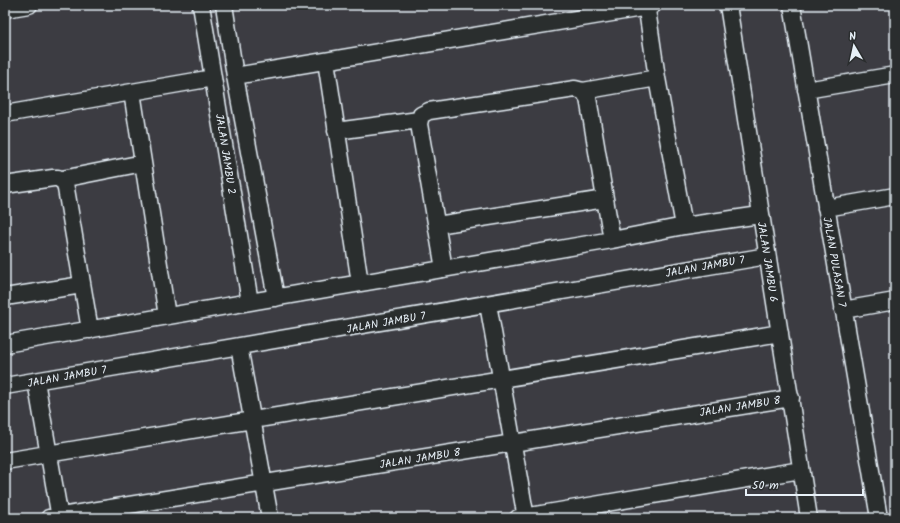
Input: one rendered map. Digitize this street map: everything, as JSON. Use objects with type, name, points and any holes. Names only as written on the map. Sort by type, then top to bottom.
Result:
[{"type":"street","points":[[5,9],[29,5]]},
{"type":"street","name":"JALAN JAMBU 2","points":[[201,5],[250,302]]},
{"type":"street","name":"JALAN JAMBU 2","points":[[224,5],[235,76],[276,298]]},
{"type":"street","name":"JALAN JAMBU 6","points":[[728,5],[809,518]]},
{"type":"street","name":"JALAN PULASAN 7","points":[[792,5],[879,518]]},
{"type":"street","points":[[235,76],[650,6],[648,10],[657,78],[684,226]]},
{"type":"street","points":[[326,61],[360,283]]},
{"type":"street","points":[[806,90],[895,75]]},
{"type":"street","points":[[5,114],[213,78]]},
{"type":"street","points":[[444,269],[419,120],[421,115],[429,111],[575,89],[583,91],[657,78]]},
{"type":"street","points":[[583,91],[588,98],[612,240]]},
{"type":"street","points":[[132,92],[167,316]]},
{"type":"street","points":[[336,131],[419,120]]},
{"type":"street","points":[[5,185],[53,178],[62,179],[143,162]]},
{"type":"street","points":[[62,179],[66,187],[90,330]]},
{"type":"street","points":[[826,208],[895,196]]},
{"type":"street","points":[[437,225],[605,199]]},
{"type":"street","points":[[5,344],[612,240],[684,226],[760,215]]},
{"type":"street","name":"JALAN JAMBU 7","points":[[5,386],[767,256]]},
{"type":"street","points":[[5,297],[82,285]]},
{"type":"street","points":[[843,310],[895,301]]},
{"type":"street","points":[[488,304],[512,443],[523,518],[801,470]]},
{"type":"street","points":[[5,461],[780,333]]},
{"type":"street","points":[[239,346],[270,518]]},
{"type":"street","points":[[36,381],[49,453],[57,517]]},
{"type":"street","name":"JALAN JAMBU 8","points":[[57,517],[790,398]]}]
